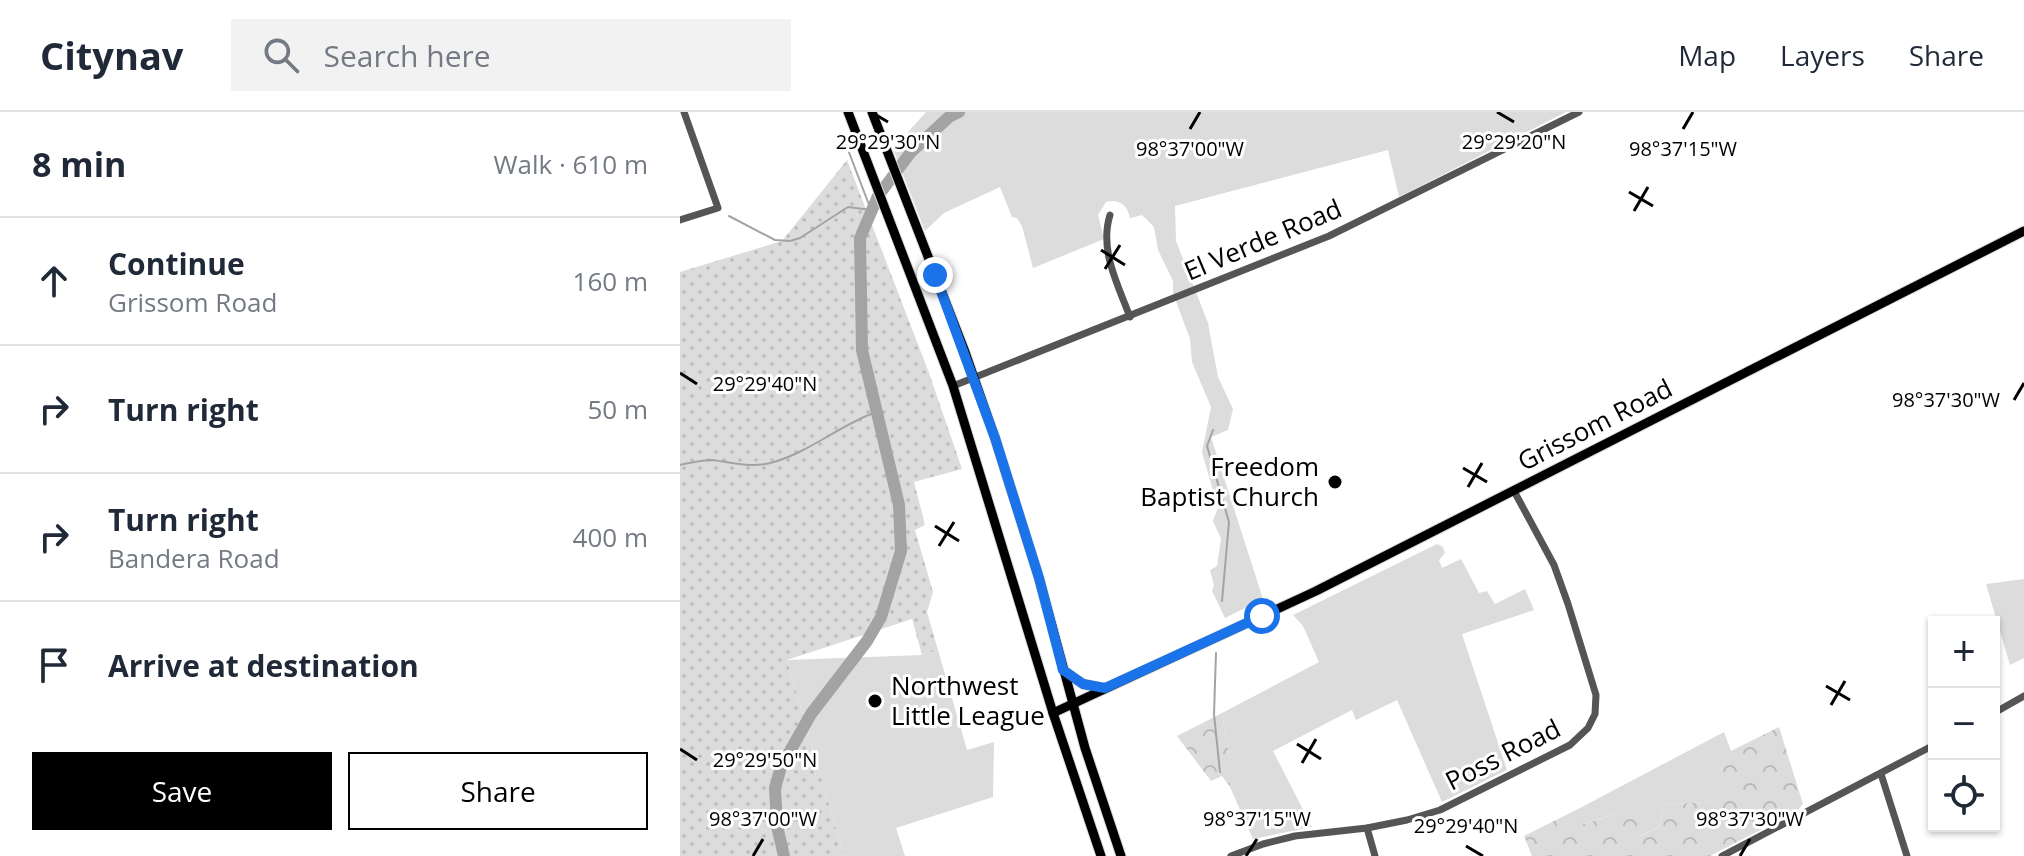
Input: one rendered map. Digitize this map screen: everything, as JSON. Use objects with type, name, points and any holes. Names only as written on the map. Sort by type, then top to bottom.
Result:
[{"type":"main road","points":[[848,112],[953,386],[1053,713],[1101,856]]},
{"type":"main road","points":[[872,112],[974,378],[1039,578],[1073,704],[1121,856]]},
{"type":"main road","name":"Grissom Road","points":[[1053,713],[1311,594],[2024,231]]},
{"type":"main road","points":[[1063,670],[1083,684],[1105,688]]},
{"type":"street","name":"El Verde Road","points":[[953,386],[1329,236],[1579,112]]},
{"type":"street","points":[[680,220],[718,208],[684,118]]},
{"type":"street","points":[[1110,215],[1105,239],[1111,268],[1130,317]]},
{"type":"street","name":"Poss Road","points":[[1231,856],[1298,836],[1367,828],[1440,810],[1570,745],[1582,736],[1595,714],[1596,695],[1554,565],[1514,491]]},
{"type":"street","points":[[2000,710],[2024,696]]},
{"type":"street","points":[[1722,856],[1928,748]]},
{"type":"street","points":[[1881,774],[1907,856]]},
{"type":"street","points":[[1367,828],[1375,856]]},
{"type":"green space","points":[[926,112],[1566,112],[1399,197],[1388,150],[1175,206],[1176,241],[1208,323],[1218,377],[1233,409],[1228,430],[1211,437],[1263,599],[1225,618],[1212,591],[1214,585],[1210,570],[1217,566],[1221,539],[1213,521],[1218,508],[1202,452],[1211,407],[1192,362],[1190,339],[1173,293],[1173,281],[1158,250],[1154,227],[1142,215],[1130,218],[1119,202],[1106,202],[1098,215],[1104,239],[1033,268],[1022,226],[1017,218],[1012,217],[1000,187],[944,213],[925,231],[893,149]]},
{"type":"green space","points":[[847,160],[929,373],[962,469],[914,482],[925,525],[915,530],[933,592],[927,612],[938,650],[922,655],[912,619],[787,660],[844,856],[680,856],[680,272],[782,241]]},
{"type":"green space","points":[[1437,544],[1443,547],[1445,553],[1439,560],[1442,568],[1461,559],[1479,593],[1487,591],[1495,604],[1525,589],[1534,610],[1462,634],[1507,770],[1442,802],[1397,700],[1356,720],[1352,710],[1273,751],[1312,827],[1253,839],[1230,787],[1230,761],[1222,713],[1319,662],[1303,626],[1293,615]]},
{"type":"green space","points":[[2024,579],[2024,658],[2010,665],[2000,631],[2000,616],[1995,616],[1986,584]]},
{"type":"green space","name":"Northwest Little League","points":[[938,650],[967,750],[994,742],[993,797],[896,828],[905,856],[844,856],[787,660],[922,655]]},
{"type":"green space","points":[[1222,713],[1230,761],[1230,787],[1222,776],[1211,781],[1177,736]]},
{"type":"green space","points":[[1779,727],[1803,804],[1797,811],[1710,856],[1532,856],[1524,836],[1580,808],[1584,824],[1616,814],[1636,819],[1640,836],[1659,827],[1664,805],[1704,802],[1718,797],[1725,786],[1721,766],[1731,751]]},
{"type":"green space","points":[[1724,732],[1731,751],[1721,766],[1726,786],[1718,797],[1704,802],[1664,805],[1659,827],[1639,836],[1616,814],[1583,824],[1580,808]]},
{"type":"waterway","points":[[784,856],[777,826],[775,788],[781,767],[811,714],[867,641],[881,617],[901,551],[899,505],[862,350],[860,238],[878,196],[911,152],[949,117],[959,112]]},
{"type":"waterway","points":[[729,216],[775,240],[790,241],[800,238],[848,207],[871,210],[842,134]]},
{"type":"waterway","points":[[680,465],[711,460],[750,465],[774,462],[876,412]]},
{"type":"waterway","points":[[1213,430],[1207,446],[1229,522],[1222,601]]},
{"type":"waterway","points":[[1216,653],[1214,714],[1220,772]]},
{"type":"place","name":"Freedom Baptist Church","points":[[1335,482]]},
{"type":"place","name":"Northwest Little League","points":[[875,701]]},
{"type":"route","points":[[935,275],[995,438],[1039,578],[1063,670],[1083,684],[1105,688],[1262,616]]}]
